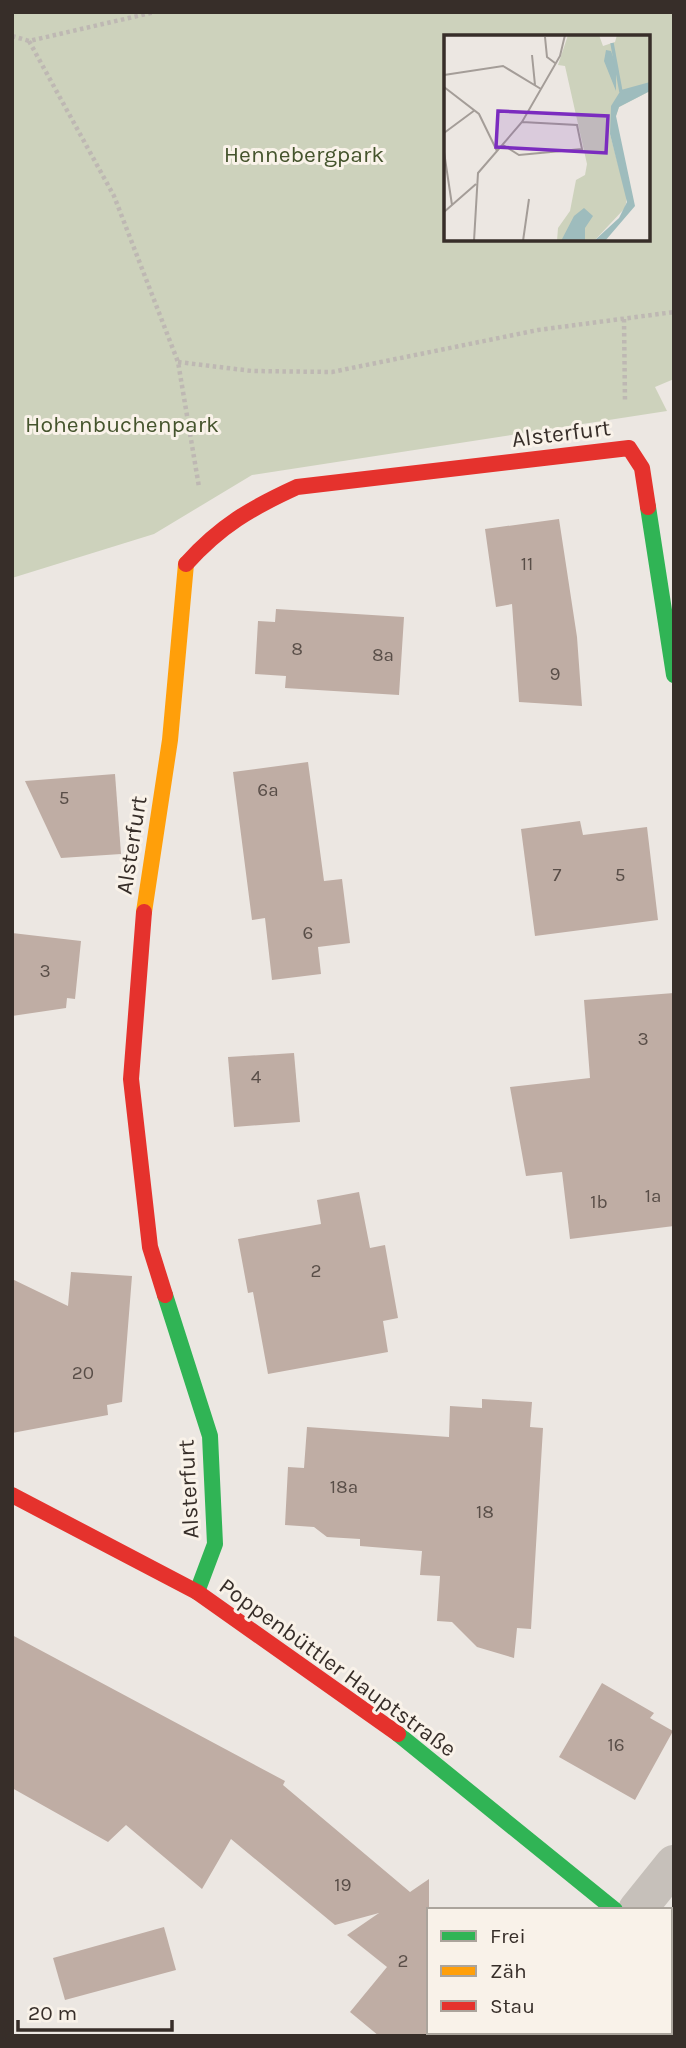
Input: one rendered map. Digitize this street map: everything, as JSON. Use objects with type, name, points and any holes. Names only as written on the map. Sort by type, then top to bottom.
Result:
[{"type":"street","name":"Alsterfurt","points":[[197,1592],[215,1544],[210,1436],[150,1247],[131,1080],[144,909],[170,740],[184,566],[207,540],[248,509],[297,487],[629,448],[642,468],[674,675]]},
{"type":"street","name":"Poppenbüttler Hauptstraße","points":[[12,1495],[197,1592],[384,1724],[613,1908]]},
{"type":"street","points":[[639,1908],[674,1864]]},
{"type":"path","points":[[12,36],[29,41],[155,12]]},
{"type":"path","points":[[29,41],[114,196],[178,362],[207,540]]},
{"type":"path","points":[[178,362],[252,371],[332,372],[538,330],[674,312]]},
{"type":"path","points":[[624,319],[626,415]]},
{"type":"green space","name":"Hennebergpark","points":[[12,12],[674,12],[674,379],[655,387],[667,411],[252,475],[154,534],[12,578]]},
{"type":"building","points":[[559,519],[577,637],[582,706],[519,702],[512,604],[496,607],[485,529]]},
{"type":"building","points":[[276,609],[404,617],[399,695],[285,688],[286,676],[255,674],[258,621],[275,622]]},
{"type":"building","points":[[308,762],[324,881],[342,879],[350,943],[318,947],[321,974],[272,980],[265,918],[252,920],[233,772]]},
{"type":"building","points":[[115,774],[121,854],[61,858],[25,781]]},
{"type":"building","points":[[580,821],[583,835],[647,827],[658,920],[535,936],[521,829]]},
{"type":"building","points":[[12,933],[81,941],[75,999],[67,998],[66,1008],[12,1016]]},
{"type":"building","points":[[674,993],[674,1226],[570,1239],[562,1172],[526,1176],[510,1087],[590,1078],[584,1000]]},
{"type":"building","points":[[294,1053],[300,1122],[234,1127],[228,1057]]},
{"type":"building","points":[[359,1192],[370,1248],[385,1245],[398,1318],[383,1321],[388,1352],[268,1374],[253,1292],[248,1293],[238,1239],[321,1224],[317,1200]]},
{"type":"building","points":[[71,1272],[132,1276],[122,1402],[107,1405],[108,1415],[12,1433],[12,1279],[68,1306]]},
{"type":"building","points":[[482,1399],[532,1402],[530,1427],[543,1428],[531,1629],[517,1628],[514,1658],[477,1647],[452,1622],[437,1621],[440,1576],[420,1575],[422,1551],[360,1546],[360,1539],[327,1537],[314,1527],[285,1525],[288,1467],[304,1468],[307,1427],[449,1437],[450,1406],[482,1408]]},
{"type":"building","points":[[12,1635],[285,1781],[283,1785],[410,1892],[429,1879],[429,2036],[379,2036],[350,2012],[387,1967],[347,1935],[379,1913],[335,1925],[231,1839],[202,1889],[126,1825],[108,1842],[12,1788]]},
{"type":"building","points":[[602,1683],[654,1713],[650,1718],[673,1731],[635,1800],[559,1757]]},
{"type":"building","points":[[164,1927],[176,1970],[65,2000],[53,1958]]},
{"type":"traffic: fast","points":[[648,507],[674,675]]},
{"type":"traffic: fast","points":[[165,1295],[210,1436],[215,1544],[197,1592]]},
{"type":"traffic: fast","points":[[398,1734],[613,1908]]},
{"type":"traffic: slow","points":[[144,912],[170,740],[186,564]]},
{"type":"traffic: jam","points":[[186,564],[224,528],[297,487],[629,448],[642,468],[648,507]]},
{"type":"traffic: jam","points":[[144,912],[131,1079],[150,1247],[165,1295]]},
{"type":"traffic: jam","points":[[12,1495],[197,1592],[398,1734]]},
{"type":"park label","name":"Hohenbuchenpark","points":[[122,424]]}]
